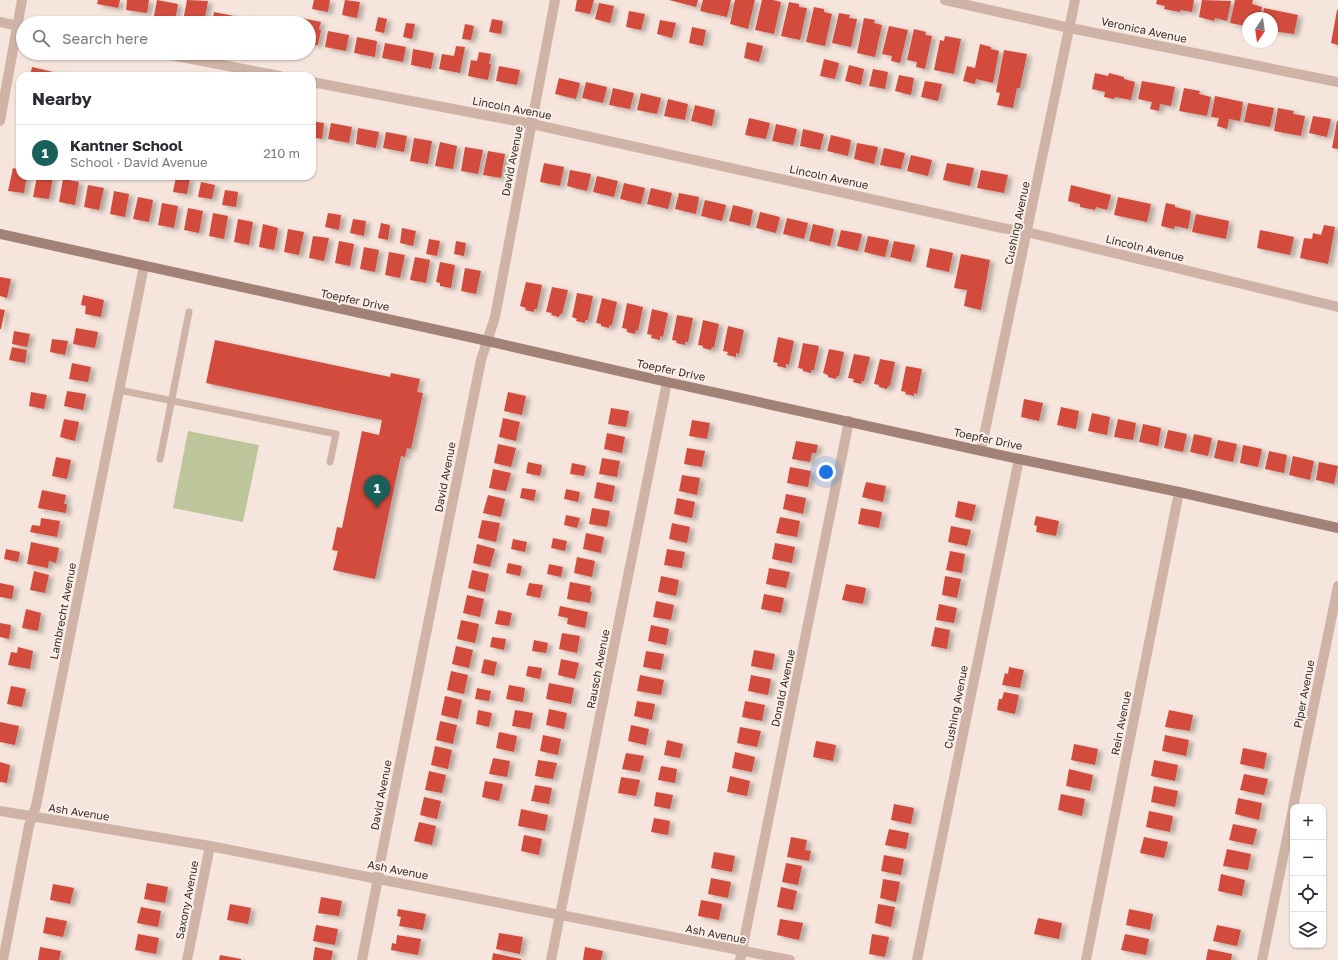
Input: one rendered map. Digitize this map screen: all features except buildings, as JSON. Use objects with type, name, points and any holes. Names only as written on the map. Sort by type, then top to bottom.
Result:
[{"type":"street","points":[[21,16],[22,0]]},
{"type":"street","name":"David Avenue","points":[[362,960],[479,368],[486,341],[495,317],[555,0]]},
{"type":"street","name":"Veronica Avenue","points":[[945,0],[1070,28],[1338,82]]},
{"type":"street","name":"Cushing Avenue","points":[[981,450],[1075,0]]},
{"type":"street","points":[[0,22],[16,25]]},
{"type":"street","points":[[0,121],[16,45]]},
{"type":"street","points":[[197,60],[259,72]]},
{"type":"street","name":"Lincoln Avenue","points":[[316,83],[532,124],[1002,228],[1027,232],[1338,307]]},
{"type":"street","name":"Toepfer Drive","points":[[0,234],[667,382],[1019,459],[1179,492],[1338,528]]},
{"type":"street","name":"Lambrecht Avenue","points":[[3,960],[29,826],[33,816],[144,266]]},
{"type":"street","name":"Rausch Avenue","points":[[551,960],[667,382]]},
{"type":"street","name":"Donald Avenue","points":[[741,955],[849,421]]},
{"type":"street","name":"Cushing Avenue","points":[[917,960],[1019,459]]},
{"type":"street","name":"Rein Avenue","points":[[1086,960],[1179,492]]},
{"type":"street","name":"Piper Avenue","points":[[1294,804],[1338,586]]},
{"type":"street","name":"Ash Avenue","points":[[0,810],[210,846],[378,878],[741,955],[790,960]]},
{"type":"street","name":"Piper Avenue","points":[[1262,960],[1290,823]]},
{"type":"street","name":"Saxony Avenue","points":[[187,960],[210,846]]},
{"type":"lane","points":[[160,459],[189,312]]},
{"type":"lane","points":[[119,390],[336,434],[330,462]]},
{"type":"green space","points":[[188,431],[259,445],[243,522],[173,508]]},
{"type":"place","name":"Kantner School","points":[[377,508]]}]
